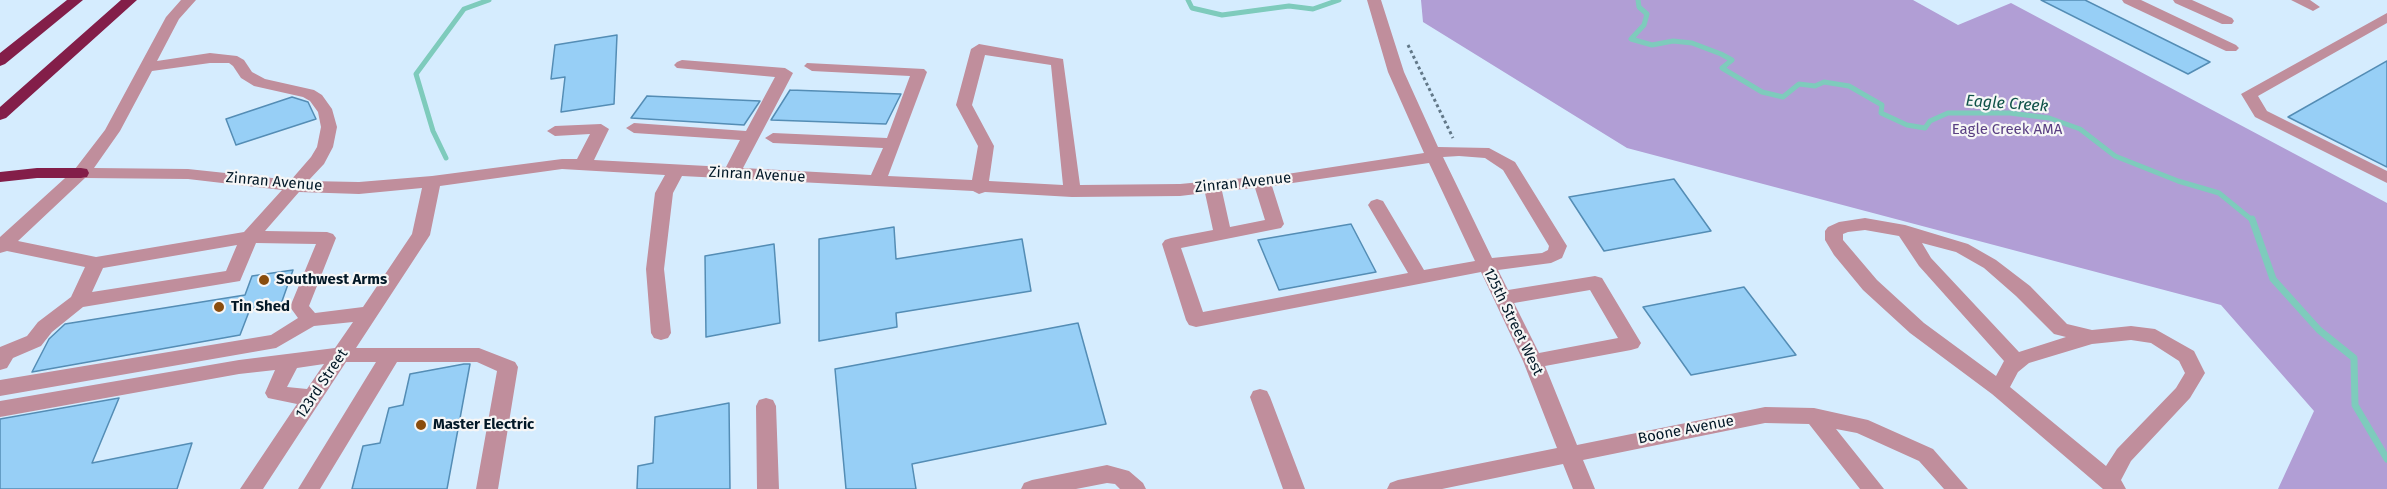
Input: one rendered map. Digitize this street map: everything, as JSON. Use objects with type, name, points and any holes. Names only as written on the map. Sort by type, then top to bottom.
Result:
[{"type":"highway","points":[[0,61],[75,0]]},
{"type":"highway","points":[[0,115],[130,0]]},
{"type":"highway","points":[[56,65],[139,0]]},
{"type":"highway","points":[[0,177],[27,173],[81,173]]},
{"type":"street","points":[[3,245],[81,173],[112,131],[173,17],[189,0]]},
{"type":"street","points":[[2129,0],[2231,48]]},
{"type":"street","points":[[2180,0],[2202,3],[2227,21]]},
{"type":"street","points":[[2298,0],[2313,6]]},
{"type":"street","points":[[2172,20],[2202,3]]},
{"type":"street","name":"125th Street West","points":[[1375,6],[1396,72],[1485,265],[1533,361],[1584,489]]},
{"type":"street","points":[[2387,16],[2249,94],[2261,114],[2387,178]]},
{"type":"street","points":[[979,188],[986,146],[964,105],[979,49],[1058,62],[1072,191]]},
{"type":"street","points":[[78,301],[233,276],[250,237],[318,160],[325,147],[329,127],[326,112],[316,98],[303,91],[260,83],[246,75],[239,63],[232,59],[210,58],[145,67]]},
{"type":"street","points":[[682,65],[785,73],[731,174]]},
{"type":"street","points":[[812,66],[919,72],[877,182]]},
{"type":"street","points":[[634,128],[751,136]]},
{"type":"street","points":[[555,131],[600,129],[583,165]]},
{"type":"street","points":[[773,138],[893,143]]},
{"type":"street","name":"Zinran Avenue","points":[[81,173],[188,174],[296,186],[359,188],[432,182],[562,164],[979,188],[1072,191],[1180,190],[1262,182],[1433,155],[1459,152],[1489,153],[1509,166],[1558,246],[1556,254],[1545,258],[1485,265]]},
{"type":"street","points":[[661,333],[655,269],[664,194],[676,171]]},
{"type":"street","name":"123rd Street","points":[[251,489],[421,235],[432,182]]},
{"type":"street","points":[[1262,182],[1275,224],[1171,244],[1196,320],[1485,265]]},
{"type":"street","points":[[1212,186],[1223,234]]},
{"type":"street","points":[[1377,205],[1419,277]]},
{"type":"street","points":[[1999,390],[2010,367],[2039,352],[2091,337],[2131,333],[2155,336],[2187,356],[2194,373],[2183,393],[2124,455],[2112,484],[1999,390],[1917,328],[1870,285],[1840,252],[1834,240],[1834,231],[1845,226],[1865,224],[1905,231],[1962,248],[1990,264],[2023,291],[2061,329],[2091,337]]},
{"type":"street","points":[[1905,231],[1925,262],[2017,362]]},
{"type":"street","points":[[3,245],[96,263],[250,237],[327,238],[299,307],[310,320]]},
{"type":"street","points":[[0,363],[6,353],[34,341],[45,327],[78,301],[96,263]]},
{"type":"street","points":[[1502,298],[1595,283],[1631,343],[1533,361]]},
{"type":"street","points":[[0,388],[276,341],[310,320],[369,314]]},
{"type":"street","points":[[0,409],[239,367],[341,355],[479,355],[508,367],[487,489]]},
{"type":"street","points":[[309,489],[391,355]]},
{"type":"street","points":[[291,361],[278,382],[275,393],[312,398]]},
{"type":"street","points":[[1260,397],[1294,489]]},
{"type":"street","points":[[766,406],[768,489]]},
{"type":"street","name":"Boone Avenue","points":[[1398,489],[1766,415],[1814,416],[1861,426],[1926,455],[1957,489]]},
{"type":"street","points":[[1814,416],[1873,489]]},
{"type":"street","points":[[1032,489],[1107,474],[1121,477],[1135,489]]},
{"type":"path","points":[[1406,42],[1459,152]]},
{"type":"green space","name":"Eagle Creek AMA","points":[[1421,0],[1913,0],[1958,25],[2011,3],[2387,203],[2387,489],[2278,489],[2314,411],[2221,305],[1627,148],[1423,22]]},
{"type":"building","points":[[2041,0],[2085,0],[2210,62],[2188,74]]},
{"type":"building","points":[[617,35],[614,104],[561,112],[565,77],[551,79],[555,45]]},
{"type":"building","points":[[2387,61],[2387,167],[2288,117]]},
{"type":"building","points":[[790,90],[901,94],[886,124],[771,120]]},
{"type":"building","points":[[647,96],[760,101],[744,125],[631,118]]},
{"type":"building","points":[[292,97],[308,102],[316,119],[236,145],[226,119]]},
{"type":"building","points":[[1674,179],[1711,231],[1604,251],[1569,197]]},
{"type":"building","points":[[1351,224],[1376,272],[1279,290],[1258,240]]},
{"type":"building","points":[[894,227],[896,259],[1022,239],[1031,291],[896,313],[897,327],[819,341],[819,239]]},
{"type":"building","points":[[774,244],[780,323],[706,337],[705,256]]},
{"type":"building","points":[[293,270],[281,304],[250,309],[240,335],[32,372],[49,339],[65,324],[245,295],[252,276]]},
{"type":"building","points":[[1744,287],[1796,355],[1691,375],[1643,307]]},
{"type":"building","points":[[1078,323],[1106,424],[912,464],[916,489],[846,489],[835,369]]},
{"type":"building","name":"Master Electric","points":[[470,364],[447,489],[352,489],[363,446],[380,443],[389,408],[403,405],[410,374]]},
{"type":"building","points":[[119,398],[92,463],[192,443],[177,489],[0,489],[0,419]]},
{"type":"building","points":[[729,403],[730,489],[637,489],[638,466],[653,463],[655,417]]},
{"type":"waterway","points":[[446,158],[433,131],[416,74],[464,9],[489,0]]},
{"type":"waterway","name":"Eagle Creek","points":[[1188,0],[1192,8],[1222,15],[1289,6],[1313,9],[1339,0]]},
{"type":"waterway","name":"Eagle Creek","points":[[1638,0],[1639,7],[1647,14],[1644,25],[1631,39],[1652,45],[1673,41],[1692,43],[1721,54],[1732,60],[1722,68],[1762,92],[1783,97],[1799,84],[1815,86],[1824,82],[1849,86],[1882,105],[1881,113],[1907,125],[1925,128],[1930,121],[1948,113],[2010,113],[2049,118],[2080,129],[2115,156],[2178,181],[2219,193],[2252,220]]},
{"type":"waterway","name":"Eagle Creek","points":[[2252,219],[2273,279],[2319,330],[2354,358],[2355,405],[2387,459]]},
{"type":"place","name":"Southwest Arms","points":[[264,280]]},
{"type":"place","name":"Tin Shed","points":[[219,307]]},
{"type":"place","name":"Master Electric","points":[[421,425]]}]
